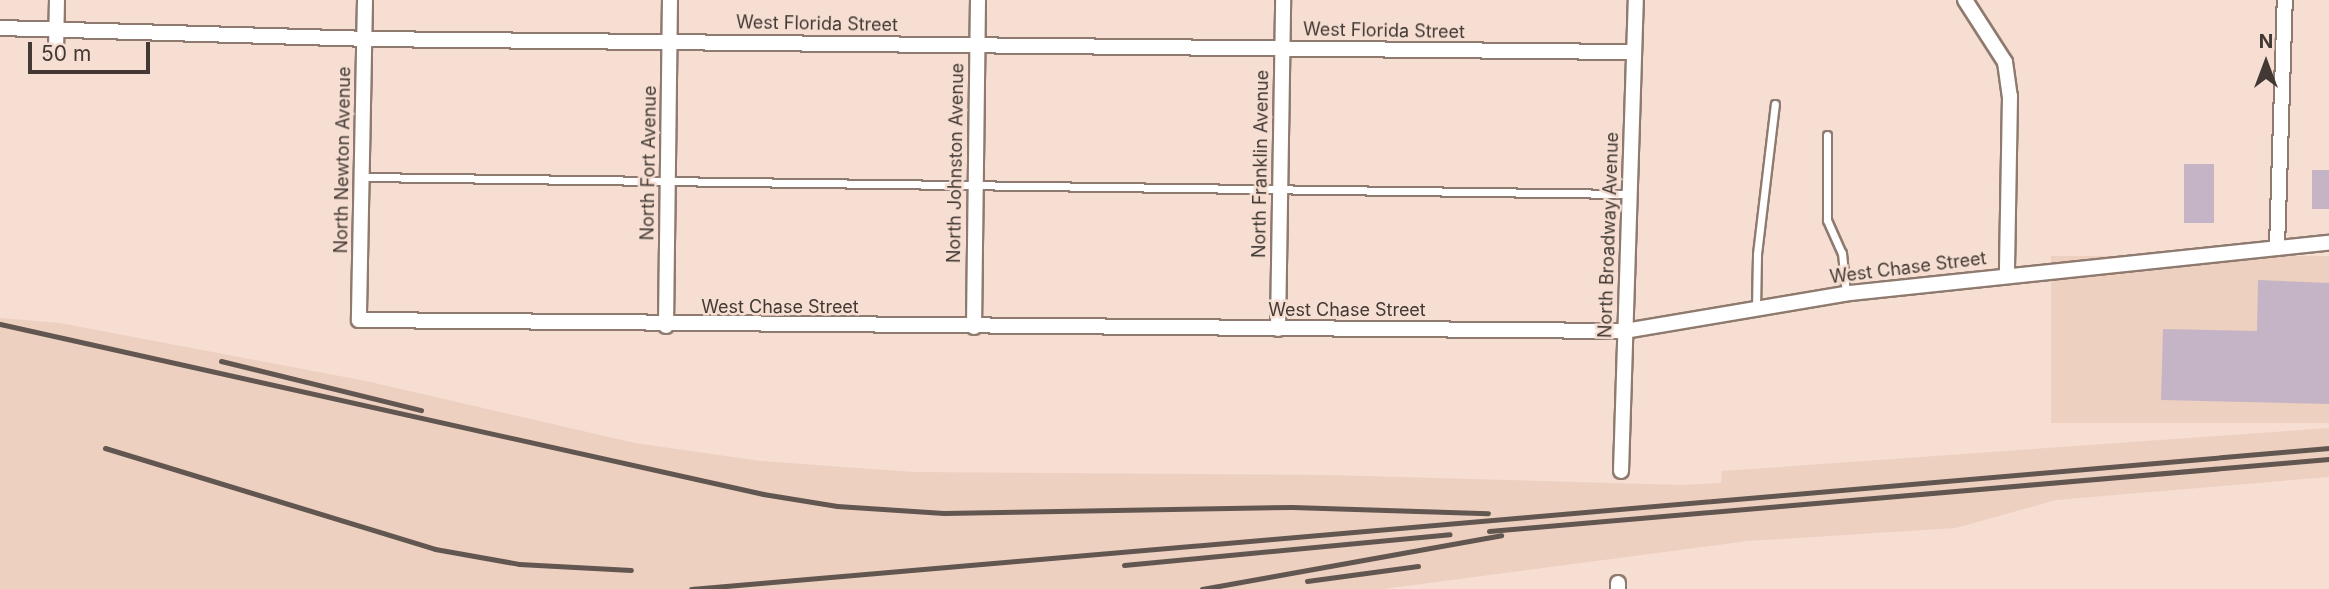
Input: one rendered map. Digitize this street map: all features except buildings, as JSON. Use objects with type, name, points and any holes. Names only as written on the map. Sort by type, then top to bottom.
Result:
[{"type":"street","points":[[55,51],[57,0]]},
{"type":"street","name":"North Newton Avenue","points":[[359,320],[365,0]]},
{"type":"street","name":"North Fort Avenue","points":[[666,326],[670,0]]},
{"type":"street","name":"North Johnston Avenue","points":[[974,327],[978,0]]},
{"type":"street","name":"North Franklin Avenue","points":[[1278,330],[1283,0]]},
{"type":"street","name":"North Broadway Avenue","points":[[1621,471],[1636,0]]},
{"type":"street","points":[[1965,0],[2005,62],[2010,96],[2007,275]]},
{"type":"street","points":[[2277,248],[2285,0]]},
{"type":"street","name":"West Florida Street","points":[[0,28],[365,40],[1633,52]]},
{"type":"street","name":"West Chase Street","points":[[359,320],[666,326],[1626,331],[1846,294],[2329,243]]},
{"type":"lane","points":[[1756,309],[1757,254],[1775,104]]},
{"type":"lane","points":[[1827,135],[1827,220],[1842,253],[1846,294]]},
{"type":"lane","points":[[362,177],[975,186],[1280,187],[1629,194]]},
{"type":"shaded area","points":[[2051,256],[2329,256],[2329,423],[2051,423]]},
{"type":"shaded area","points":[[0,318],[60,323],[366,381],[635,443],[761,461],[914,472],[1330,475],[1683,485],[1721,483],[1722,471],[2329,428],[2329,477],[2056,500],[1956,528],[1748,541],[1383,589],[0,589]]},
{"type":"railway","points":[[0,324],[763,494],[837,506],[944,513],[1292,507],[1488,513]]},
{"type":"railway","points":[[221,361],[421,410]]},
{"type":"railway","points":[[105,448],[435,549],[519,564],[631,570]]},
{"type":"railway","points":[[691,589],[2329,448]]},
{"type":"railway","points":[[1489,531],[2329,459]]},
{"type":"railway","points":[[1124,565],[1450,534]]},
{"type":"railway","points":[[1202,589],[1501,535]]},
{"type":"railway","points":[[1307,581],[1418,566]]}]
